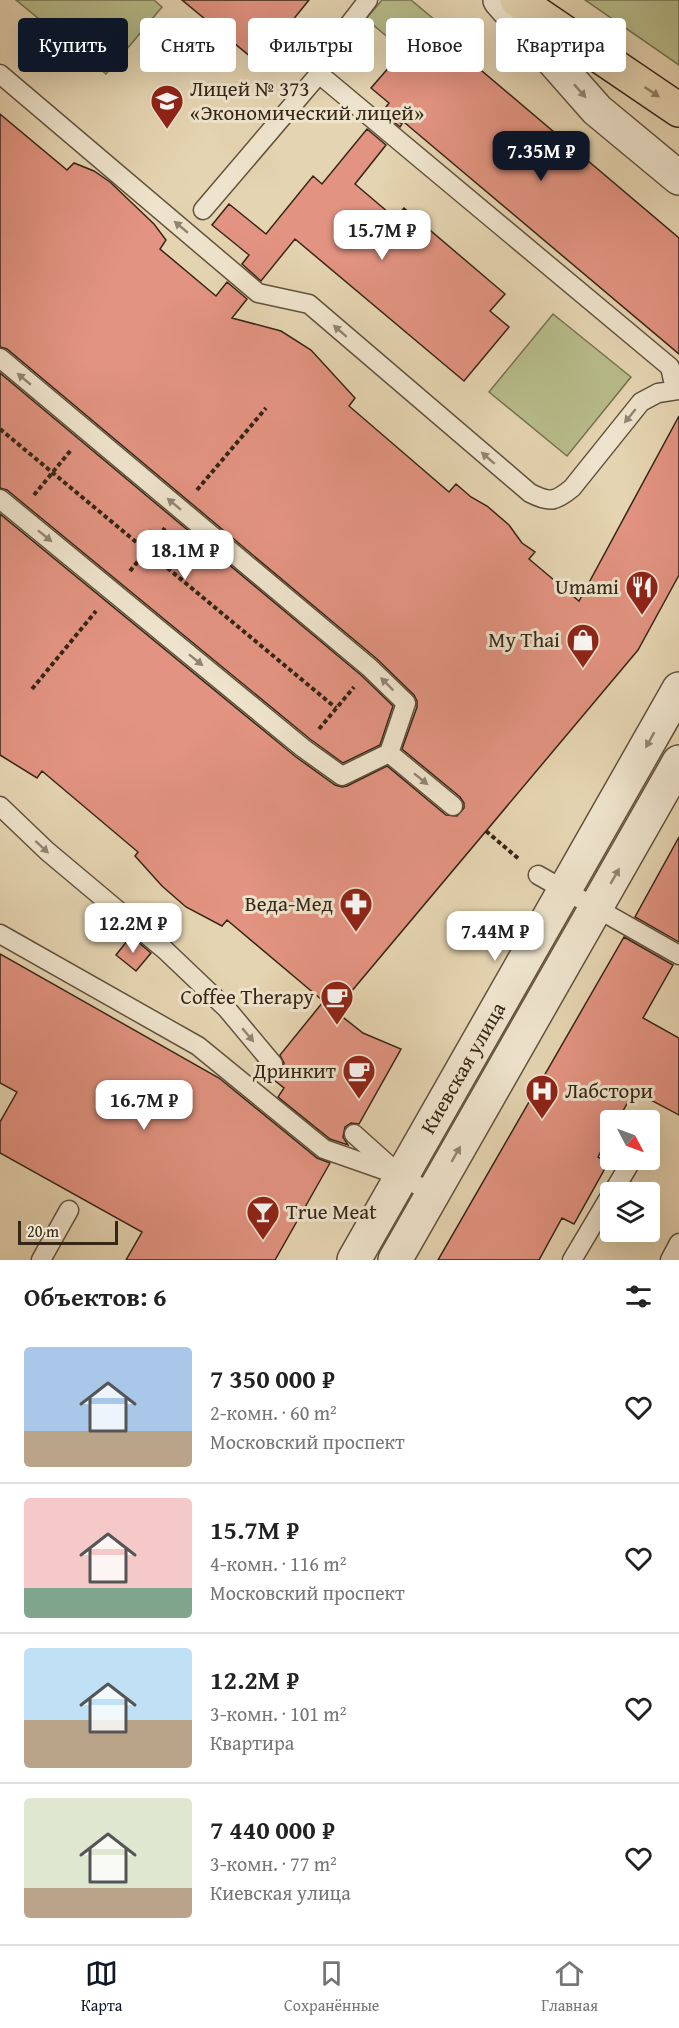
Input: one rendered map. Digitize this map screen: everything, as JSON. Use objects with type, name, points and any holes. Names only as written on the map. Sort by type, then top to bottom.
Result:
[{"type":"main road","points":[[516,0],[679,110]]},
{"type":"street","points":[[500,0],[597,110],[679,178]]},
{"type":"street","name":"Киевская улица","points":[[354,1260],[402,1176],[552,882],[675,704]]},
{"type":"street","name":"Киевская улица","points":[[395,1260],[679,762]]},
{"type":"lane","points":[[203,210],[319,74],[334,44],[368,0]]},
{"type":"lane","points":[[0,74],[258,292],[309,304],[530,493],[545,500],[559,499],[572,488],[641,402],[658,393],[677,390],[670,367],[319,74]]},
{"type":"lane","points":[[0,358],[370,668],[406,703],[389,753],[342,776],[303,748],[0,499]]},
{"type":"lane","points":[[389,753],[453,806]]},
{"type":"lane","points":[[0,806],[47,851],[165,950],[227,1010],[273,1064]]},
{"type":"lane","points":[[552,882],[679,955]]},
{"type":"lane","points":[[0,934],[198,1046],[324,1149],[402,1176]]},
{"type":"lane","points":[[354,1134],[402,1176],[433,1194]]},
{"type":"lane","points":[[41,1260],[69,1210]]},
{"type":"lane","points":[[572,1260],[600,1214]]},
{"type":"lane","points":[[670,1260],[679,1243]]},
{"type":"path","points":[[32,689],[266,408]]},
{"type":"path","points":[[0,429],[336,708]]},
{"type":"path","points":[[18,514],[87,431]]},
{"type":"path","points":[[303,748],[370,668]]},
{"type":"path","points":[[486,831],[552,882]]},
{"type":"green space","points":[[16,0],[154,0],[162,7],[153,18],[140,18],[140,33],[128,48],[128,18],[38,18]]},
{"type":"green space","points":[[382,0],[411,0],[432,18],[386,18],[386,36],[374,26],[374,18],[367,18]]},
{"type":"green space","points":[[585,0],[679,0],[679,65],[626,28],[626,18],[611,18]]},
{"type":"green space","points":[[553,314],[631,377],[567,456],[489,392]]},
{"type":"building","points":[[182,0],[309,0],[294,18],[248,18],[248,55],[236,45],[236,18],[204,18]]},
{"type":"building","points":[[386,71],[483,72],[679,238],[679,354],[386,107],[389,103],[371,88]]},
{"type":"building","points":[[384,109],[402,124],[400,127],[382,112]]},
{"type":"building","points":[[0,114],[67,170],[74,163],[94,171],[110,182],[154,224],[166,240],[160,249],[216,296],[227,282],[247,299],[232,318],[281,331],[311,350],[355,398],[349,406],[449,492],[456,484],[471,497],[487,506],[509,525],[522,543],[535,552],[529,559],[579,601],[679,416],[679,575],[638,650],[335,1011],[227,920],[222,926],[186,907],[162,886],[135,856],[138,852],[42,771],[37,778],[0,755],[0,514],[296,757],[335,785],[347,786],[387,766],[446,815],[457,816],[464,808],[460,797],[402,749],[417,707],[414,695],[377,659],[7,349],[0,347]]},
{"type":"building","points":[[367,129],[386,145],[355,184],[395,218],[404,208],[505,294],[490,311],[509,327],[464,381],[295,239],[261,281],[242,264],[249,255],[212,225],[229,204],[266,234],[313,176],[322,184]]},
{"type":"building","points":[[0,373],[362,676],[393,706],[380,745],[343,763],[310,739],[7,490],[0,488]]},
{"type":"building","points":[[679,837],[679,942],[635,917]]},
{"type":"building","points":[[131,936],[151,953],[136,971],[116,955]]},
{"type":"building","points":[[624,937],[673,965],[643,1018],[679,1038],[679,1115],[634,1091],[624,1110],[600,1110],[600,1153],[598,1157],[600,1170],[604,1170],[574,1224],[562,1218],[539,1260],[438,1260]]},
{"type":"building","points":[[0,954],[219,1078],[317,1158],[330,1163],[275,1260],[126,1260],[142,1232],[0,1153],[0,1122],[17,1092],[0,1083]]},
{"type":"building","points":[[323,1002],[363,1033],[401,1049],[359,1124],[351,1123],[345,1127],[343,1137],[348,1145],[330,1139],[278,1097],[284,1088],[265,1073],[274,1075],[281,1072],[284,1063],[280,1055]]},
{"type":"place","name":"Лицей № 373 «Экономический лицей»","points":[[167,130]]},
{"type":"place","name":"Umami","points":[[642,616]]},
{"type":"place","name":"My Thai","points":[[583,669]]},
{"type":"place","name":"Веда-Мед","points":[[356,933]]},
{"type":"place","name":"Coffee Therapy","points":[[337,1026]]},
{"type":"place","name":"Дринкит","points":[[359,1100]]},
{"type":"place","name":"Лабстори","points":[[542,1120]]},
{"type":"place","name":"True Meat","points":[[263,1241]]}]
